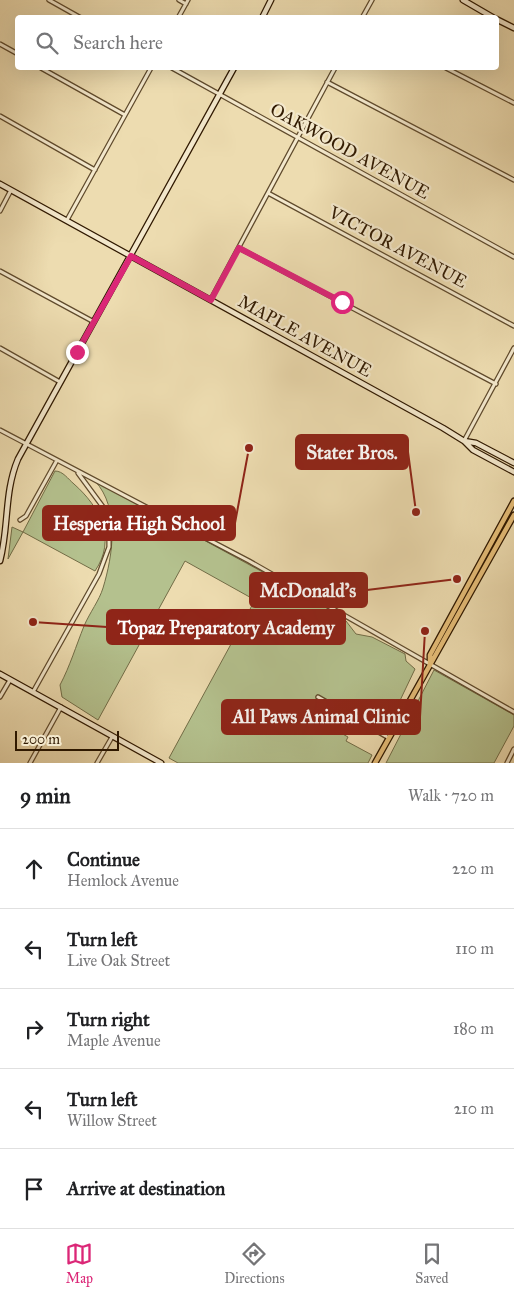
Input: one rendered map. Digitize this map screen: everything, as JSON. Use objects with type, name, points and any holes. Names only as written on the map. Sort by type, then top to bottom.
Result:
[{"type":"main road","points":[[430,664],[430,655],[514,501]]},
{"type":"main road","points":[[375,763],[430,664],[436,658],[514,515]]},
{"type":"main road","points":[[471,594],[470,590],[478,576],[476,571]]},
{"type":"street","points":[[49,0],[76,15]]},
{"type":"street","points":[[179,0],[187,2],[180,15]]},
{"type":"street","points":[[264,15],[271,0]]},
{"type":"street","points":[[364,15],[372,0]]},
{"type":"street","points":[[463,0],[490,15]]},
{"type":"street","points":[[499,20],[514,28]]},
{"type":"street","points":[[0,44],[15,52]]},
{"type":"street","points":[[45,70],[124,115]]},
{"type":"street","points":[[67,220],[150,70]]},
{"type":"street","name":"OAKWOOD AVENUE","points":[[176,70],[514,257]]},
{"type":"street","points":[[0,561],[6,528],[6,508],[11,479],[26,444],[233,70]]},
{"type":"street","points":[[211,300],[334,70]]},
{"type":"street","points":[[450,70],[514,103]]},
{"type":"street","points":[[327,82],[514,180]]},
{"type":"street","points":[[0,116],[94,170]]},
{"type":"street","name":"MAPLE AVENUE","points":[[0,184],[464,441],[473,450],[514,472]]},
{"type":"street","points":[[0,211],[12,189]]},
{"type":"street","name":"VICTOR AVENUE","points":[[268,193],[514,326]]},
{"type":"street","points":[[239,248],[496,384]]},
{"type":"street","points":[[0,271],[94,322]]},
{"type":"street","points":[[0,348],[60,382]]},
{"type":"street","points":[[464,441],[514,348]]},
{"type":"street","points":[[0,430],[56,462],[95,479],[249,561],[514,712]]},
{"type":"street","name":"MAPLE AVENUE","points":[[464,441],[476,443],[514,463]]},
{"type":"street","points":[[20,520],[26,516],[56,462]]},
{"type":"street","points":[[33,692],[99,574],[108,547],[108,525],[103,507],[78,473]]},
{"type":"street","points":[[0,674],[160,763]]},
{"type":"street","points":[[0,697],[10,680]]},
{"type":"street","points":[[318,698],[389,738]]},
{"type":"street","points":[[30,763],[60,707]]},
{"type":"street","points":[[97,763],[112,737]]},
{"type":"street","points":[[507,763],[514,750]]},
{"type":"green space","points":[[55,471],[58,471],[83,493],[98,513],[105,535],[105,547],[95,571],[23,532]]},
{"type":"green space","points":[[95,481],[318,602],[346,621],[356,634],[372,637],[405,654],[406,661],[415,669],[385,732],[359,718],[356,722],[315,699],[307,714],[348,737],[346,741],[372,755],[368,763],[178,763],[169,758],[255,600],[185,561],[98,720],[62,697],[60,685],[84,626],[101,593],[107,575],[111,547],[111,518],[103,492]]},
{"type":"green space","points":[[12,527],[23,532],[8,559]]},
{"type":"green space","points":[[434,670],[514,715],[514,726],[494,763],[386,763]]},
{"type":"place","name":"Hesperia High School","points":[[249,448]]},
{"type":"place","name":"Stater Bros.","points":[[416,512]]},
{"type":"place","name":"McDonald's","points":[[457,579]]},
{"type":"place","name":"Topaz Preparatory Academy","points":[[33,622]]},
{"type":"place","name":"All Paws Animal Clinic","points":[[425,631]]},
{"type":"route","points":[[77,352],[131,256],[211,300],[239,248],[342,302]]}]
